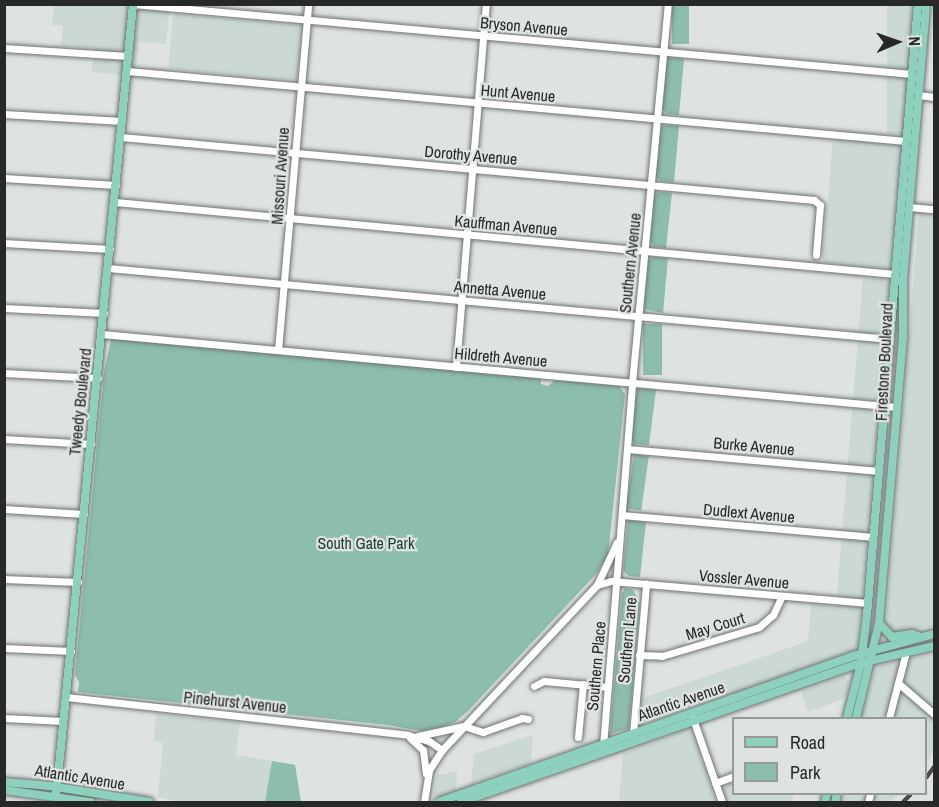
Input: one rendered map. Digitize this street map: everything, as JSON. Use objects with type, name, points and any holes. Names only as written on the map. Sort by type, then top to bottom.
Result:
[{"type":"main road","name":"Tweedy Boulevard","points":[[56,796],[133,4]]},
{"type":"main road","name":"Firestone Boulevard","points":[[847,717],[862,658],[868,603],[918,4]]},
{"type":"main road","name":"Firestone Boulevard","points":[[856,717],[879,623],[926,5]]},
{"type":"main road","points":[[879,623],[891,637],[912,634],[921,638]]},
{"type":"main road","name":"Atlantic Avenue","points":[[439,802],[603,749],[934,634]]},
{"type":"main road","name":"Atlantic Avenue","points":[[872,655],[906,652],[934,646]]},
{"type":"main road","name":"Atlantic Avenue","points":[[461,802],[603,749],[633,734],[693,718]]},
{"type":"main road","name":"Atlantic Avenue","points":[[4,782],[56,796],[91,802]]},
{"type":"main road","name":"Atlantic Avenue","points":[[4,790],[150,802]]},
{"type":"street","name":"Bryson Avenue","points":[[133,4],[912,74]]},
{"type":"street","name":"Missouri Avenue","points":[[278,350],[308,4]]},
{"type":"street","points":[[456,367],[486,4]]},
{"type":"street","name":"Southern Avenue","points":[[617,581],[632,383],[668,4]]},
{"type":"street","points":[[4,48],[128,56]]},
{"type":"street","name":"Hunt Avenue","points":[[127,72],[906,141]]},
{"type":"street","points":[[918,95],[934,97]]},
{"type":"street","points":[[4,114],[122,121]]},
{"type":"street","name":"Dorothy Avenue","points":[[121,137],[819,202],[815,266]]},
{"type":"street","points":[[4,178],[116,185]]},
{"type":"street","name":"Kauffman Avenue","points":[[115,202],[895,274]]},
{"type":"street","points":[[909,207],[934,209]]},
{"type":"street","points":[[4,243],[110,249]]},
{"type":"street","name":"Annetta Avenue","points":[[108,268],[890,339]]},
{"type":"street","points":[[4,308],[104,313]]},
{"type":"street","name":"Hildreth Avenue","points":[[102,334],[897,407]]},
{"type":"street","points":[[4,373],[98,378]]},
{"type":"street","points":[[4,439],[91,444]]},
{"type":"street","name":"Burke Avenue","points":[[628,449],[879,471]]},
{"type":"street","points":[[4,509],[84,514]]},
{"type":"street","name":"Dudlext Avenue","points":[[622,515],[873,537]]},
{"type":"street","name":"Southern Avenue","points":[[424,802],[426,781],[432,764],[464,726],[597,585],[610,562],[621,525]]},
{"type":"street","points":[[4,579],[78,582]]},
{"type":"street","points":[[597,585],[605,581],[617,581]]},
{"type":"street","name":"Vossler Avenue","points":[[617,581],[868,603]]},
{"type":"street","name":"Southern Place","points":[[603,749],[617,581]]},
{"type":"street","name":"Southern Lane","points":[[633,734],[646,584]]},
{"type":"street","name":"May Court","points":[[639,655],[662,656],[762,626],[777,609],[782,596]]},
{"type":"street","points":[[4,648],[71,651]]},
{"type":"street","points":[[889,717],[906,652]]},
{"type":"street","points":[[534,686],[544,681],[608,687]]},
{"type":"street","points":[[898,683],[934,714]]},
{"type":"street","points":[[578,737],[583,684]]},
{"type":"street","name":"Pinehurst Avenue","points":[[66,698],[402,734],[415,736],[442,750]]},
{"type":"street","points":[[4,717],[63,721]]},
{"type":"street","name":"Pinehurst Avenue","points":[[415,736],[464,726],[483,732],[522,718],[528,719]]},
{"type":"street","points":[[693,718],[722,802]]},
{"type":"street","points":[[402,734],[416,741],[423,750],[426,781]]},
{"type":"street","points":[[715,783],[732,777]]},
{"type":"shaded area","points":[[54,5],[170,5],[166,44],[139,42],[135,76],[92,72],[94,48],[61,46],[63,26],[52,25]]},
{"type":"shaded area","points":[[887,5],[911,5],[911,134],[887,134]]},
{"type":"shaded area","points":[[173,14],[302,25],[297,80],[168,69]]},
{"type":"shaded area","points":[[833,139],[902,145],[891,269],[822,263]]},
{"type":"shaded area","points":[[919,212],[934,213],[934,626],[896,633],[886,625]]},
{"type":"shaded area","points":[[863,278],[890,280],[858,645],[852,652],[640,725],[638,722],[640,699],[808,641],[811,604],[836,606]]},
{"type":"shaded area","points":[[934,654],[934,752],[927,762],[927,717],[861,717],[875,669],[879,665]]},
{"type":"shaded area","points":[[844,676],[850,681],[845,698],[808,712],[801,691]]},
{"type":"shaded area","points":[[156,714],[240,723],[236,755],[295,765],[301,802],[179,802],[158,797],[163,743],[154,741]]},
{"type":"shaded area","points":[[688,729],[693,732],[716,802],[619,802],[623,754]]},
{"type":"shaded area","points":[[533,735],[531,763],[471,784],[474,754]]},
{"type":"shaded area","points":[[457,772],[456,791],[438,797],[434,793],[437,774]]},
{"type":"shaded area","points":[[732,783],[732,795],[794,795],[792,802],[728,802],[723,788]]},
{"type":"shaded area","points":[[843,795],[898,795],[891,802],[841,802]]},
{"type":"green space","points":[[672,5],[689,5],[689,44],[672,44]]},
{"type":"green space","points":[[667,57],[684,59],[679,115],[667,114],[662,109]]},
{"type":"green space","points":[[679,126],[674,182],[661,181],[656,177],[661,127]]},
{"type":"green space","points":[[672,193],[666,248],[654,247],[650,242],[654,194]]},
{"type":"green space","points":[[654,257],[668,258],[663,313],[644,309],[648,260]]},
{"type":"green space","points":[[643,324],[662,324],[662,375],[643,375]]},
{"type":"green space","name":"South Gate Park","points":[[111,339],[541,377],[541,384],[548,386],[555,380],[619,386],[625,394],[608,555],[596,574],[467,712],[455,722],[441,727],[421,731],[388,725],[78,692],[79,682],[75,675],[104,372]]},
{"type":"green space","points":[[640,388],[656,390],[649,445],[635,444],[632,441],[636,390]]},
{"type":"green space","points":[[634,454],[649,456],[641,511],[626,508]]},
{"type":"green space","points":[[628,520],[646,522],[640,577],[629,576],[623,571]]},
{"type":"green space","points":[[625,588],[633,590],[640,603],[629,728],[610,734],[622,594]]},
{"type":"green space","points":[[272,761],[295,765],[301,802],[265,802]]},
{"type":"railway","points":[[927,777],[934,767]]},
{"type":"railway","points":[[903,802],[910,795]]}]
